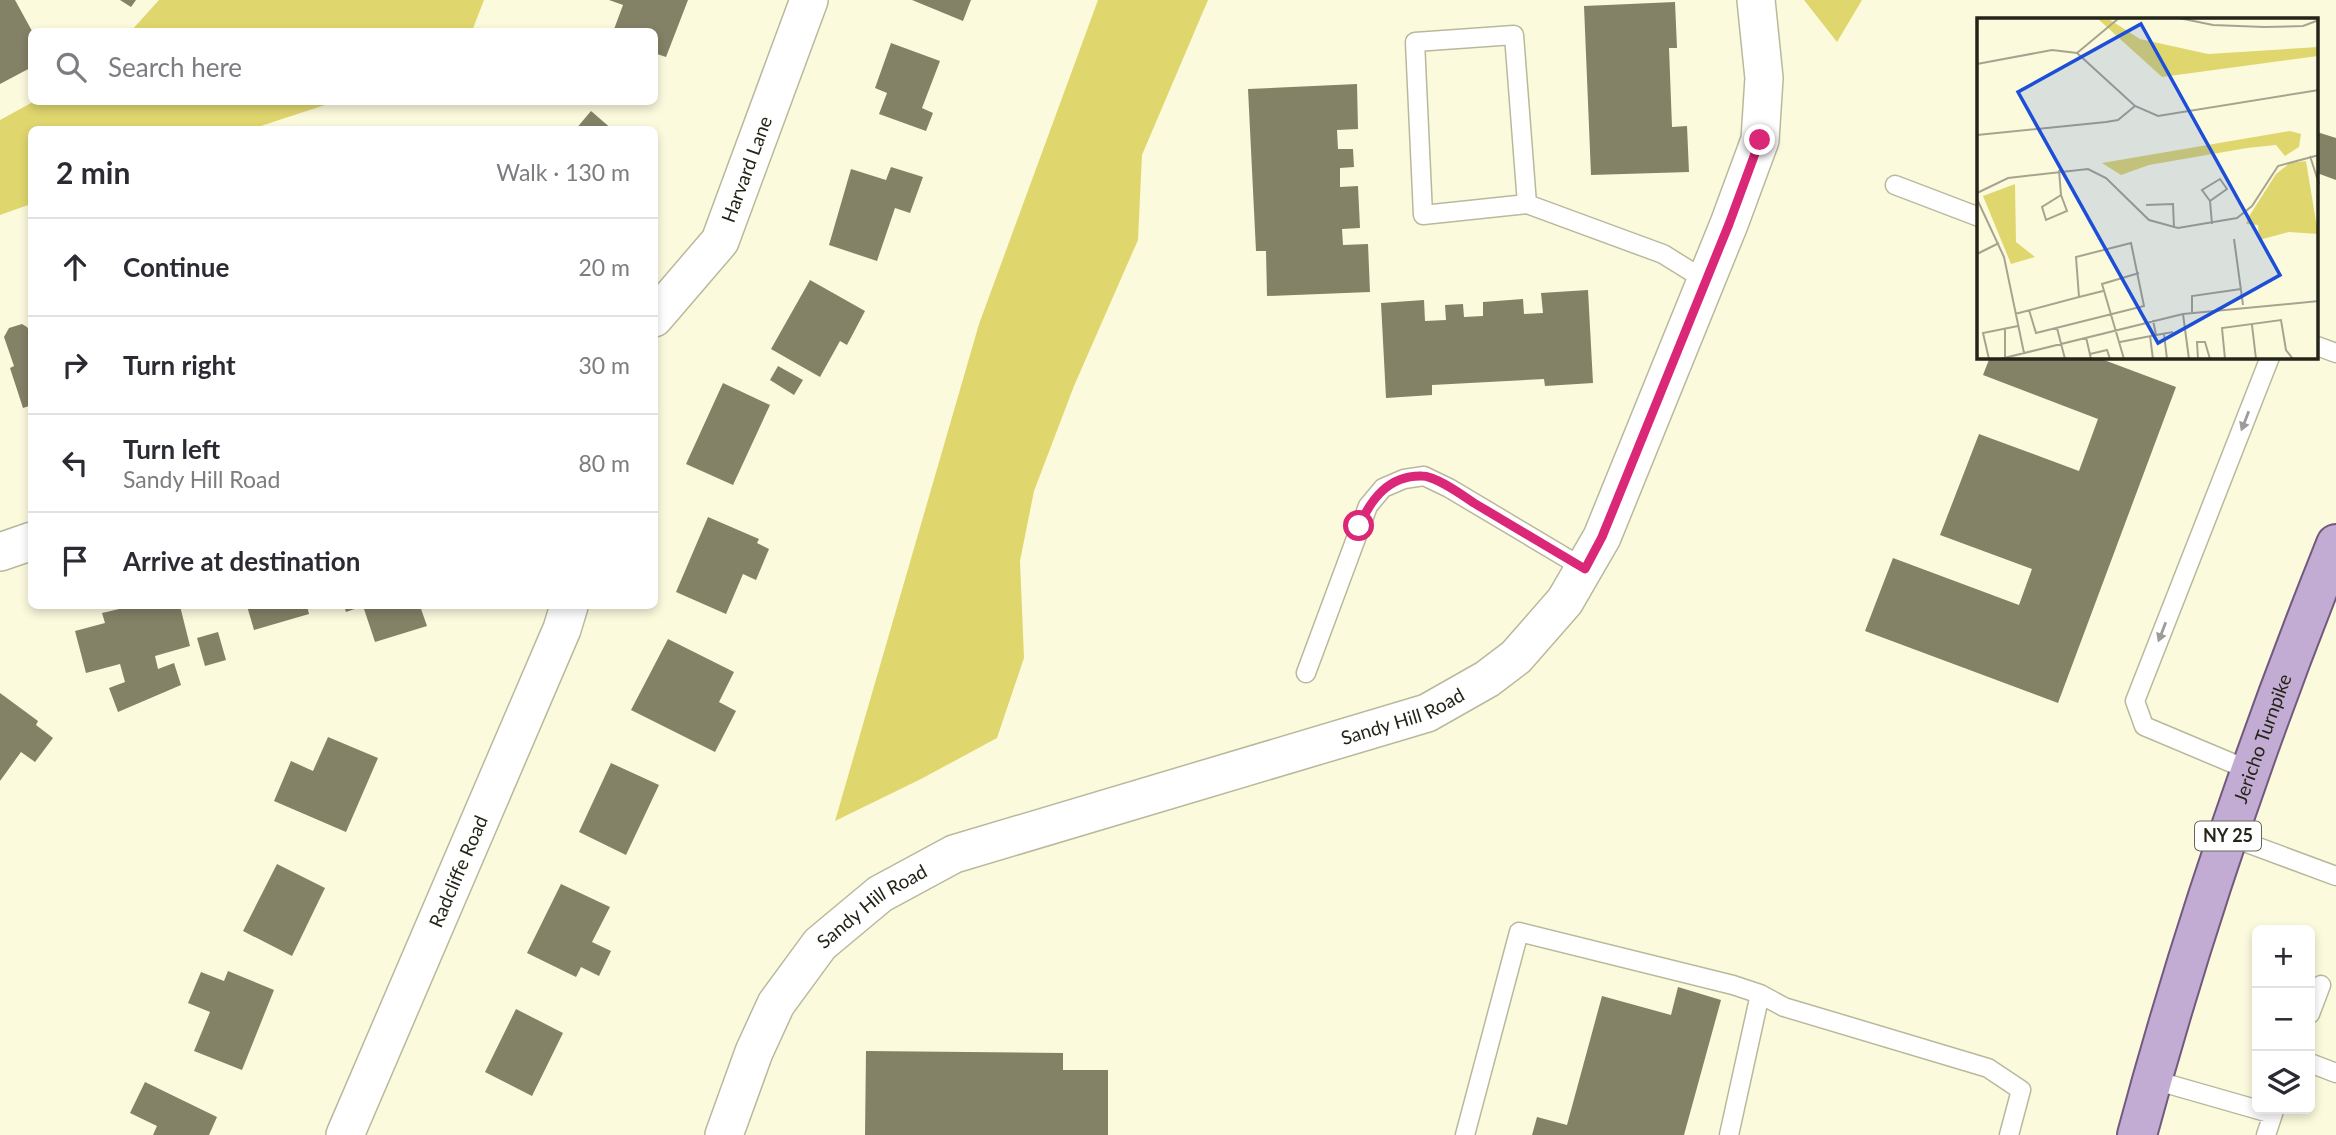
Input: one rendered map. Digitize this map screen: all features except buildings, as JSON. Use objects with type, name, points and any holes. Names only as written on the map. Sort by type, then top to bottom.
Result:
[{"type":"main road","name":"Jericho Turnpike","points":[[2137,1135],[2228,836],[2304,623],[2336,544]]},
{"type":"street","name":"Harvard Lane","points":[[658,313],[720,241],[808,0]]},
{"type":"street","name":"Sandy Hill Road","points":[[724,1135],[754,1052],[776,1004],[820,944],[880,894],[954,854],[1427,713],[1487,679],[1516,657],[1565,601],[1602,537],[1760,140],[1764,78],[1756,0]]},
{"type":"street","points":[[0,552],[28,542]]},
{"type":"street","name":"Radcliffe Road","points":[[345,1135],[562,629],[568,609]]},
{"type":"lane","points":[[1527,204],[1514,35],[1415,42],[1423,215],[1527,204],[1664,254],[1705,280]]},
{"type":"lane","points":[[1895,185],[1977,216]]},
{"type":"lane","points":[[2318,346],[2336,353]]},
{"type":"lane","points":[[2251,771],[2144,726],[2135,701],[2269,359]]},
{"type":"lane","points":[[1306,673],[1368,506],[1383,488],[1404,479],[1424,476],[1449,488],[1585,569]]},
{"type":"lane","points":[[2228,836],[2336,876]]},
{"type":"lane","points":[[1465,1135],[1519,932],[1733,985],[1760,994],[1784,1007],[1988,1068],[2021,1090],[2009,1135]]},
{"type":"lane","points":[[2315,1001],[2321,985]]},
{"type":"lane","points":[[1729,1135],[1760,994]]},
{"type":"lane","points":[[2315,1065],[2336,1073]]},
{"type":"lane","points":[[2154,1080],[2252,1106]]},
{"type":"lane","points":[[2266,1135],[2272,1114]]},
{"type":"shaded area","points":[[159,0],[484,0],[473,28],[134,28]]},
{"type":"shaded area","points":[[1098,0],[1208,0],[1142,155],[1138,240],[1074,386],[1034,491],[1020,561],[1024,658],[997,738],[835,821],[979,324]]},
{"type":"shaded area","points":[[1804,0],[1862,0],[1837,42]]},
{"type":"shaded area","points":[[28,105],[325,105],[261,126],[28,126],[28,205],[0,215],[0,120]]},
{"type":"route","points":[[1359,526],[1368,506],[1383,488],[1404,479],[1424,476],[1449,488],[1585,569],[1602,537],[1729,224],[1760,140]]}]
